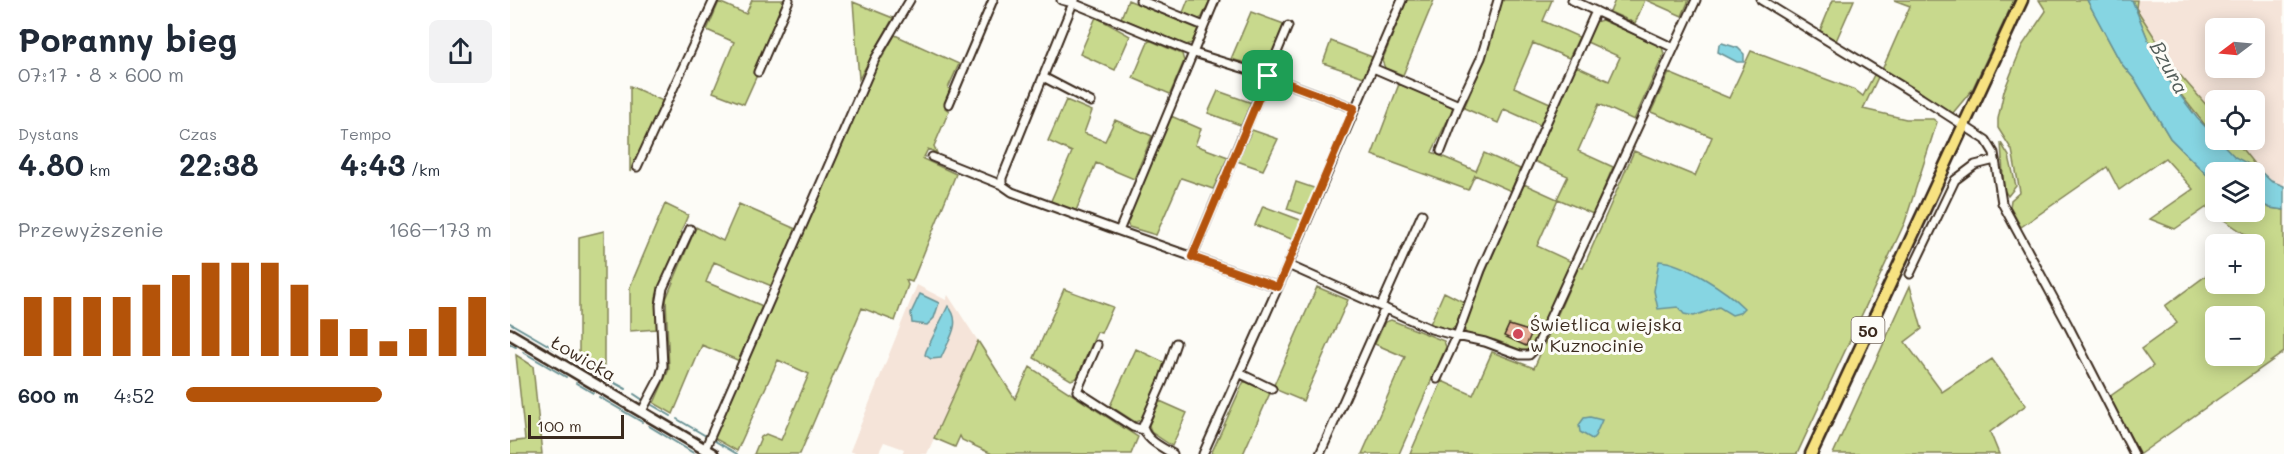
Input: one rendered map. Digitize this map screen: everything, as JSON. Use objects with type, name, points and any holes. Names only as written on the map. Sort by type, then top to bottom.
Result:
[{"type":"main road","name":"50","points":[[1811,454],[2022,0]]},
{"type":"street","points":[[637,167],[714,0]]},
{"type":"street","points":[[758,72],[789,0]]},
{"type":"street","points":[[709,452],[875,59],[910,0]]},
{"type":"street","points":[[949,104],[993,0]]},
{"type":"street","points":[[1061,0],[1074,2],[1194,53],[1268,76],[1354,108]]},
{"type":"street","points":[[1140,0],[1204,26]]},
{"type":"street","points":[[1119,231],[1215,0]]},
{"type":"street","points":[[1203,454],[1288,265],[1401,0]]},
{"type":"street","points":[[1441,151],[1481,58],[1498,0]]},
{"type":"street","points":[[1572,0],[1674,48]]},
{"type":"street","points":[[1288,265],[1431,329],[1485,342],[1520,355],[1530,355],[1536,348],[1696,0]]},
{"type":"street","points":[[1761,0],[1986,140],[1995,159],[2002,203],[2134,454]]},
{"type":"street","points":[[1002,186],[1002,178],[1074,2]]},
{"type":"street","points":[[1437,379],[1481,270],[1596,11]]},
{"type":"street","points":[[1192,257],[1288,26]]},
{"type":"street","points":[[1373,68],[1460,105]]},
{"type":"street","points":[[1043,77],[1091,102]]},
{"type":"street","points":[[932,157],[1119,231],[1278,287]]},
{"type":"street","points":[[1910,274],[1955,180],[1975,165],[1995,159]]},
{"type":"street","points":[[1320,454],[1422,214]]},
{"type":"street","points":[[642,411],[660,377],[663,366],[661,295],[690,229]]},
{"type":"street","name":"Łowicka","points":[[510,334],[709,452]]},
{"type":"street","points":[[1144,430],[1145,419],[1163,381],[1176,343]]},
{"type":"street","points":[[1097,345],[1077,391],[1133,427],[1144,430],[1152,440],[1173,454]]},
{"type":"street","points":[[1239,373],[1272,389]]},
{"type":"shaded area","points":[[2137,0],[2284,0],[2284,186],[2271,181],[2265,175],[2265,162],[2252,162],[2243,150],[2265,150],[2265,90],[2205,90],[2205,104],[2174,68],[2136,8]]},
{"type":"shaded area","points":[[917,285],[946,300],[948,295],[978,341],[927,454],[902,454],[904,449],[884,442],[878,454],[857,454],[850,451]]},
{"type":"green space","points":[[752,0],[785,0],[753,73],[757,75],[744,104],[713,92],[734,42],[707,30],[719,2],[746,14]]},
{"type":"green space","points":[[1128,0],[1198,29],[1192,43],[1186,45],[1121,18]]},
{"type":"green space","points":[[1188,0],[1210,0],[1202,17],[1196,21],[1182,15]]},
{"type":"green space","points":[[1407,0],[1434,0],[1403,75],[1385,68],[1382,61]]},
{"type":"green space","points":[[1502,0],[1552,0],[1543,21],[1579,37],[1569,58],[1533,43],[1514,87],[1550,103],[1540,125],[1504,109],[1498,123],[1464,108],[1486,56]]},
{"type":"green space","points":[[1615,0],[1645,0],[1635,23],[1610,12]]},
{"type":"green space","points":[[1646,0],[1689,0],[1682,16]]},
{"type":"green space","points":[[1833,0],[1854,0],[1836,41],[1820,31]]},
{"type":"green space","points":[[1894,0],[2014,0],[1972,90],[1952,114],[1882,70],[1910,6]]},
{"type":"green space","points":[[2039,0],[2087,0],[2121,63],[2136,81],[2170,138],[2205,173],[2205,208],[2175,229],[2150,219],[2193,189],[2165,158],[2119,190],[2107,167],[2021,227],[2010,207],[2011,200],[2020,192],[2012,150],[1998,128],[1998,119],[2004,91],[2022,46],[2046,11]]},
{"type":"green space","points":[[2132,0],[2137,0],[2136,8],[2174,68],[2205,104],[2205,125],[2159,67]]},
{"type":"green space","points":[[853,2],[893,18],[859,79]]},
{"type":"green space","points":[[1251,12],[1284,24],[1268,64],[1262,67],[1231,59]]},
{"type":"green space","points":[[1096,17],[1130,36],[1115,70],[1080,54]]},
{"type":"green space","points":[[1602,20],[1662,47],[1664,54],[1634,120],[1599,104],[1578,151],[1613,167],[1593,214],[1558,199],[1537,246],[1572,262],[1532,350],[1526,352],[1495,340],[1467,335],[1464,329],[1481,282],[1524,184],[1557,199],[1568,176],[1534,161],[1576,66],[1609,81],[1620,57],[1587,42],[1595,22]]},
{"type":"green space","points":[[895,35],[959,64],[948,88],[952,91],[945,108],[949,111],[934,146],[937,153],[928,149],[923,159],[956,174],[912,282],[906,280],[908,285],[895,321],[862,308],[800,454],[754,454],[761,437],[766,434],[781,440],[809,374],[778,360],[737,451],[714,438],[878,57],[882,58]]},
{"type":"green space","points":[[1149,40],[1182,54],[1184,61],[1170,94],[1133,78]]},
{"type":"green space","points":[[1331,41],[1372,57],[1364,77],[1323,63]]},
{"type":"green space","points":[[1751,51],[1855,90],[1863,96],[1875,73],[1879,75],[1863,109],[1906,119],[1933,119],[1937,122],[1905,222],[1797,454],[1410,454],[1442,381],[1473,395],[1492,352],[1534,368],[1579,266],[1583,268],[1634,151],[1695,176],[1712,137],[1651,112],[1669,73],[1729,98]]},
{"type":"green space","points":[[1399,84],[1451,105],[1453,109],[1432,152],[1476,171],[1484,153],[1520,169],[1511,191],[1475,175],[1468,190],[1372,155]]},
{"type":"green space","points":[[630,86],[663,101],[630,172]]},
{"type":"green space","points":[[1218,91],[1252,103],[1243,126],[1208,113]]},
{"type":"green space","points":[[1066,100],[1092,111],[1084,133],[1105,141],[1115,120],[1152,136],[1134,179],[1096,163],[1075,213],[1050,203],[1072,152],[1048,141]]},
{"type":"green space","points":[[1171,116],[1201,129],[1195,145],[1228,157],[1213,189],[1181,178],[1156,235],[1129,227],[1126,221]]},
{"type":"green space","points":[[1252,130],[1278,139],[1263,170],[1237,161]]},
{"type":"green space","points":[[2001,143],[2009,156],[2016,186],[2008,196],[2004,190]]},
{"type":"green space","points":[[2227,150],[2243,150],[2252,162],[2243,162]]},
{"type":"green space","points":[[1296,182],[1314,188],[1315,191],[1306,212],[1302,214],[1287,209]]},
{"type":"green space","points":[[665,204],[688,215],[656,297],[657,329],[630,331],[630,287]]},
{"type":"green space","points":[[739,204],[798,230],[774,287],[714,262],[706,282],[765,307],[742,362],[702,345],[673,414],[654,403],[669,369],[666,299],[696,227],[723,241]]},
{"type":"green space","points":[[1263,206],[1303,221],[1294,240],[1255,225]]},
{"type":"green space","points":[[2265,206],[2284,210],[2284,352],[2265,365],[2265,306],[2205,306],[2205,366],[2264,366],[2140,454],[2109,397],[2153,366],[2141,349],[2177,323],[2165,306],[2205,276],[2205,294],[2265,294],[2265,234],[2245,234],[2227,222],[2265,222]]},
{"type":"green space","points":[[604,231],[604,375],[579,360],[579,237]]},
{"type":"green space","points":[[1910,286],[1922,329],[1905,342],[1942,392],[1992,359],[2026,405],[1990,432],[1999,454],[1833,454]]},
{"type":"green space","points":[[1317,287],[1348,300],[1303,401],[1279,391],[1274,385]]},
{"type":"green space","points":[[1064,289],[1113,307],[1101,333],[1097,332],[1077,378],[1071,380],[1034,358]]},
{"type":"green space","points":[[1444,292],[1464,302],[1455,327],[1448,331],[1430,324]]},
{"type":"green space","points":[[1391,320],[1444,341],[1446,347],[1399,454],[1362,454],[1405,357],[1375,344],[1385,322]]},
{"type":"green space","points":[[978,341],[1015,399],[1030,367],[1138,437],[1131,454],[992,454],[962,440],[960,436],[955,447],[934,438]]},
{"type":"green space","points":[[1136,349],[1166,363],[1141,420],[1135,422],[1110,406]]},
{"type":"green space","points":[[516,355],[533,366],[542,454],[510,454],[510,442],[525,440]]},
{"type":"green space","points":[[1244,381],[1270,393],[1243,454],[1211,454]]},
{"type":"green space","points":[[1160,401],[1187,413],[1172,446],[1151,432],[1149,425]]},
{"type":"water","points":[[2087,0],[2132,0],[2159,67],[2205,126],[2205,150],[2228,150],[2245,162],[2205,162],[2205,173],[2170,138],[2136,81],[2121,63]]},
{"type":"water","points":[[1722,43],[1738,48],[1744,54],[1744,62],[1737,62],[1718,52],[1719,45]]},
{"type":"water","points":[[2265,175],[2271,181],[2284,186],[2284,210],[2265,206]]},
{"type":"water","points":[[1659,261],[1680,266],[1704,278],[1744,308],[1732,315],[1719,307],[1694,316],[1684,314],[1678,307],[1658,309],[1654,291]]},
{"type":"water","points":[[920,294],[939,303],[934,318],[927,325],[912,323],[911,313]]},
{"type":"water","points":[[948,306],[954,318],[953,331],[941,358],[931,359],[925,355],[926,351]]},
{"type":"water","points":[[1584,418],[1602,420],[1592,439],[1580,432],[1579,425]]},
{"type":"building","name":"Świetlica wiejska w Kuznocinie","points":[[1509,325],[1532,332],[1526,346],[1504,336]]},
{"type":"waterway","points":[[510,323],[555,349]]},
{"type":"waterway","points":[[510,344],[516,347]]},
{"type":"waterway","points":[[523,352],[566,377]]},
{"type":"waterway","points":[[562,353],[585,366]]},
{"type":"waterway","points":[[591,370],[626,389]]},
{"type":"waterway","points":[[576,383],[593,393]]},
{"type":"waterway","points":[[634,394],[643,400]]},
{"type":"waterway","points":[[599,397],[642,422]]},
{"type":"waterway","points":[[652,405],[671,416]]},
{"type":"waterway","points":[[677,419],[706,436]]},
{"type":"waterway","points":[[649,426],[695,454]]},
{"type":"waterway","points":[[715,441],[737,454]]},
{"type":"place","name":"Świetlica wiejska w Kuznocinie","points":[[1518,334]]},
{"type":"route","points":[[1268,76],[1354,108],[1278,287],[1192,257],[1268,76]]},
{"type":"water label","name":"Bzura","points":[[2170,67]]}]
